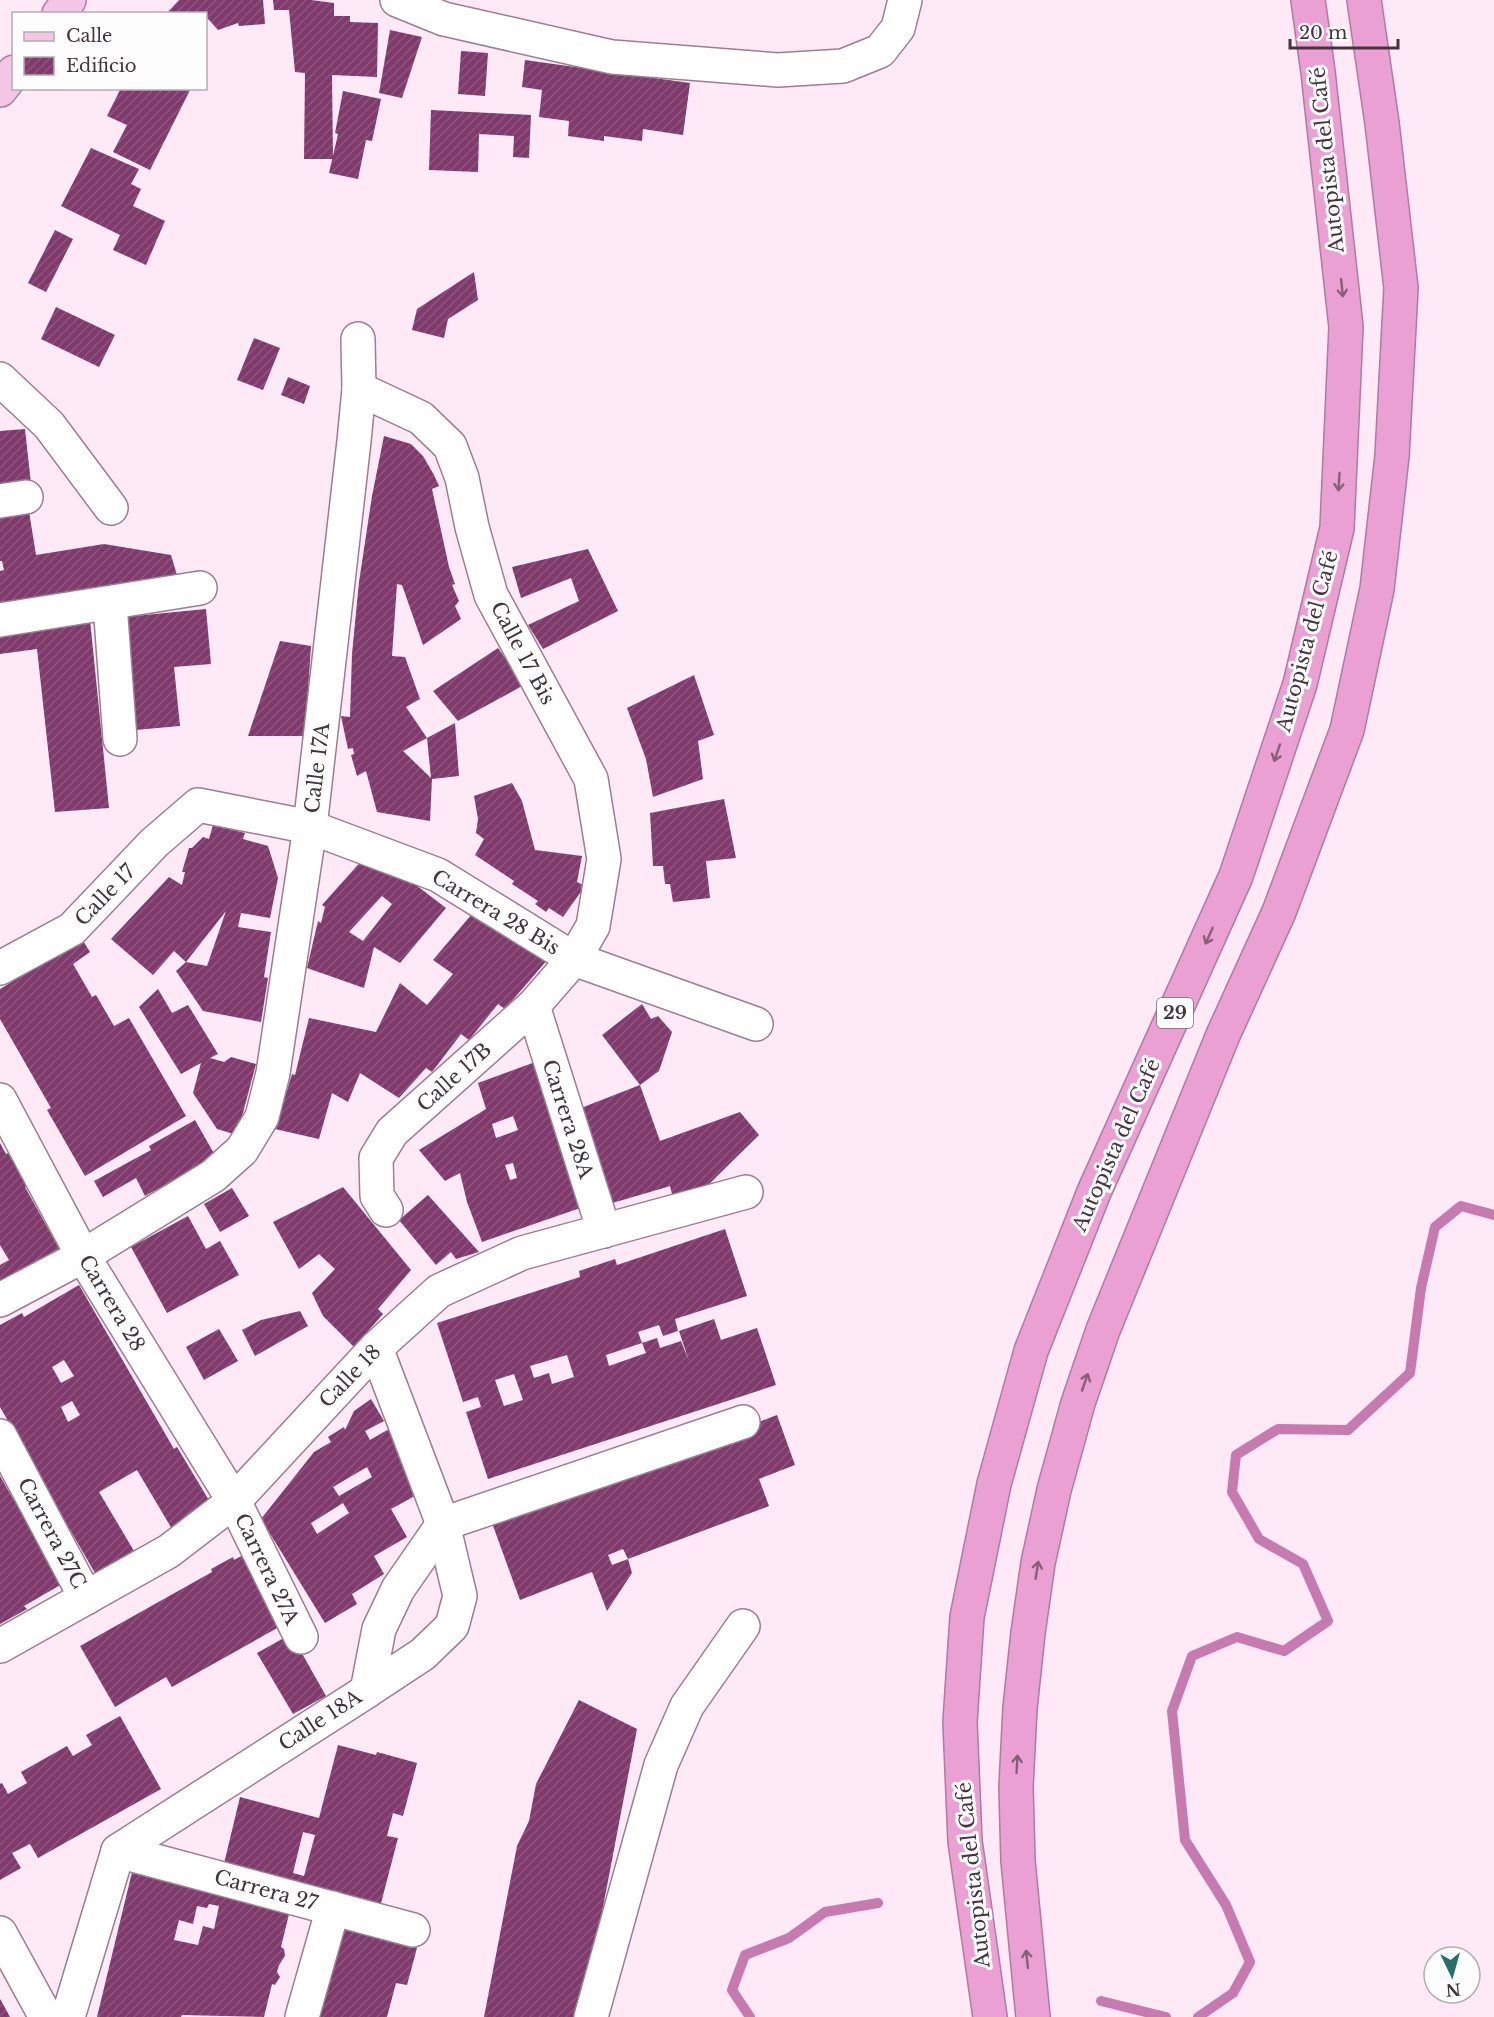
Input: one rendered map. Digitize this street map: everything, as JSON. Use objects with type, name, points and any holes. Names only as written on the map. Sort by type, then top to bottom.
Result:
[{"type":"highway","name":"Autopista del Café","points":[[990,2017],[965,1841],[960,1722],[968,1617],[994,1484],[1035,1340],[1094,1192],[1236,876],[1300,684],[1337,528],[1346,327],[1308,0]]},
{"type":"highway","points":[[1033,2017],[1018,1861],[1016,1787],[1020,1708],[1028,1633],[1038,1563],[1054,1490],[1078,1403],[1103,1330],[1222,1035],[1279,912],[1347,730],[1377,589],[1392,456],[1401,288],[1382,123],[1364,0]]},
{"type":"main road","points":[[0,90],[12,75]]},
{"type":"street","points":[[397,0],[444,19],[612,57],[778,70],[843,66],[880,51],[898,28],[905,0]]},
{"type":"street","name":"Calle 17A","points":[[82,1256],[213,1176],[242,1150],[262,1117],[273,1073],[310,827],[358,389],[358,339]]},
{"type":"street","points":[[0,379],[49,425],[111,508]]},
{"type":"street","name":"Calle 17 Bis","points":[[358,389],[421,418],[450,446],[462,478],[472,527],[491,596],[591,779],[604,859],[593,926],[574,959]]},
{"type":"street","points":[[0,620],[200,588]]},
{"type":"street","points":[[110,604],[120,739]]},
{"type":"street","name":"Carrera 28 Bis","points":[[198,805],[310,827],[438,875],[574,959],[756,1024]]},
{"type":"street","name":"Calle 17","points":[[0,968],[72,929],[154,843],[198,805]]},
{"type":"street","name":"Calle 17B","points":[[386,1210],[377,1196],[376,1158],[392,1132],[533,1006],[574,959]]},
{"type":"street","name":"Carrera 28A","points":[[533,1006],[604,1231]]},
{"type":"street","name":"Carrera 28","points":[[0,1100],[82,1256],[234,1501]]},
{"type":"street","name":"Calle 18","points":[[0,1646],[169,1551],[234,1501],[376,1348],[439,1291],[522,1253],[746,1192]]},
{"type":"street","points":[[0,1300],[82,1256]]},
{"type":"street","points":[[367,1690],[423,1654],[452,1626],[460,1596],[443,1524],[376,1348]]},
{"type":"street","points":[[443,1524],[743,1422]]},
{"type":"street","name":"Carrera 27C","points":[[0,1436],[87,1598]]},
{"type":"street","name":"Carrera 27A","points":[[234,1501],[301,1637]]},
{"type":"street","name":"Calle 18A","points":[[118,1851],[367,1690],[379,1629],[398,1588],[443,1524]]},
{"type":"street","points":[[591,2017],[661,1765],[687,1707],[743,1626]]},
{"type":"street","points":[[68,2017],[118,1851]]},
{"type":"street","name":"Carrera 27","points":[[118,1851],[412,1930]]},
{"type":"street","points":[[302,2017],[333,1908]]},
{"type":"street","points":[[0,1933],[46,2017]]},
{"type":"building","points":[[179,0],[263,0],[265,24],[239,26],[238,23],[218,30],[207,18],[207,12],[168,12]]},
{"type":"building","points":[[273,0],[311,0],[334,3],[334,16],[350,16],[350,22],[378,23],[377,77],[332,75],[333,159],[304,159],[305,73],[295,72],[289,10],[274,10]]},
{"type":"building","points":[[390,30],[422,37],[402,98],[379,93]]},
{"type":"building","points":[[461,51],[488,53],[485,96],[458,94]]},
{"type":"building","points":[[525,60],[690,83],[683,135],[643,129],[642,141],[604,136],[604,141],[568,136],[569,121],[539,117],[542,90],[522,87]]},
{"type":"building","points":[[120,90],[190,90],[150,170],[113,152],[127,125],[107,116]]},
{"type":"building","points":[[343,91],[381,99],[372,141],[366,140],[358,179],[329,173],[338,134],[335,133]]},
{"type":"building","points":[[431,110],[531,115],[529,158],[513,157],[514,136],[479,134],[478,172],[429,170]]},
{"type":"building","points":[[91,148],[139,169],[131,184],[141,189],[133,206],[165,221],[146,265],[113,250],[120,235],[61,206]]},
{"type":"building","points":[[55,230],[73,239],[46,292],[28,283]]},
{"type":"building","points":[[474,272],[478,300],[448,319],[444,338],[412,330],[417,309]]},
{"type":"building","points":[[56,307],[115,335],[99,367],[41,339]]},
{"type":"building","points":[[254,338],[280,348],[263,390],[237,380]]},
{"type":"building","points":[[288,377],[310,386],[304,404],[281,395]]},
{"type":"building","points":[[25,429],[31,484],[0,487],[0,431]]},
{"type":"building","points":[[384,436],[411,444],[423,456],[439,486],[432,489],[449,567],[455,584],[452,585],[459,601],[455,606],[461,619],[423,645],[402,585],[397,584],[392,656],[405,657],[420,699],[406,707],[427,738],[455,723],[459,776],[432,779],[430,821],[377,812],[366,771],[357,776],[351,755],[354,754],[353,748],[348,749],[341,716],[350,717],[352,654],[359,582]],"holes":[[[427,738],[431,778],[403,751]]]},
{"type":"building","points":[[28,505],[36,555],[104,544],[171,555],[177,575],[0,612],[0,571],[4,570],[2,561],[0,561],[0,510]]},
{"type":"building","points":[[588,549],[618,611],[543,649],[528,625],[579,601],[571,578],[521,598],[512,567]]},
{"type":"building","points":[[206,609],[211,664],[174,667],[180,726],[124,731],[114,618]]},
{"type":"building","points":[[90,620],[109,808],[55,812],[37,649],[0,654],[0,628]]},
{"type":"building","points":[[280,641],[311,646],[305,736],[248,736]]},
{"type":"building","points":[[498,648],[524,685],[458,721],[433,691]]},
{"type":"building","points":[[694,675],[714,735],[698,741],[703,779],[653,797],[646,759],[627,708]]},
{"type":"building","points":[[512,783],[522,801],[535,850],[582,856],[577,882],[585,886],[563,917],[549,908],[546,912],[535,904],[538,901],[512,884],[514,881],[475,855],[484,839],[476,833],[478,819],[474,796]]},
{"type":"building","points":[[724,799],[736,858],[706,861],[710,898],[673,902],[670,884],[665,884],[663,866],[653,866],[650,813]]},
{"type":"building","points":[[213,825],[245,833],[243,839],[268,846],[278,878],[270,918],[241,913],[238,927],[271,932],[264,977],[268,978],[261,1022],[203,1011],[176,971],[186,962],[174,951],[153,975],[111,939],[169,877],[182,885],[185,872],[182,872],[189,848],[192,848],[203,837],[209,839]],"holes":[[[226,911],[207,966],[186,962]]]},
{"type":"building","points":[[363,859],[400,876],[410,884],[412,882],[446,908],[400,963],[374,947],[364,988],[307,968],[318,921],[321,923],[325,907],[322,905]],"holes":[[[382,896],[392,904],[363,941],[349,932]]]},
{"type":"building","points":[[477,908],[548,959],[505,1009],[498,1004],[469,1040],[461,1034],[432,1072],[426,1068],[399,1098],[360,1073],[348,1102],[332,1093],[319,1139],[275,1129],[292,1074],[295,1075],[309,1018],[376,1032],[400,983],[427,1005],[453,974],[433,960]]},
{"type":"building","points":[[82,939],[90,952],[73,964],[92,997],[96,995],[114,1026],[129,1018],[186,1116],[85,1176],[47,1110],[51,1108],[0,1019],[0,989]]},
{"type":"building","points":[[158,989],[172,1013],[188,1005],[218,1054],[210,1058],[224,1062],[231,1057],[256,1064],[237,1135],[217,1129],[193,1093],[201,1063],[181,1074],[139,1007]]},
{"type":"building","points":[[642,1004],[651,1019],[658,1016],[672,1032],[659,1071],[640,1085],[602,1035]]},
{"type":"building","points":[[538,1061],[586,1206],[482,1242],[467,1202],[460,1173],[445,1181],[419,1150],[486,1109],[478,1083]],"holes":[[[513,1116],[518,1130],[496,1138],[492,1124]],[[513,1163],[517,1178],[510,1180],[505,1165]]]},
{"type":"building","points":[[640,1085],[660,1141],[740,1112],[759,1135],[703,1190],[673,1198],[670,1186],[609,1204],[581,1108]]},
{"type":"building","points":[[195,1120],[216,1157],[145,1196],[136,1178],[103,1197],[94,1181],[151,1150],[149,1146]]},
{"type":"building","points":[[0,1143],[27,1186],[25,1187],[62,1254],[0,1289],[0,1265],[9,1260],[0,1245]]},
{"type":"building","points":[[343,1187],[411,1270],[378,1309],[383,1314],[354,1347],[323,1316],[312,1293],[335,1269],[319,1254],[299,1269],[273,1222]]},
{"type":"building","points":[[232,1188],[249,1216],[220,1232],[204,1204]]},
{"type":"building","points":[[428,1195],[479,1252],[456,1259],[451,1252],[436,1265],[399,1220]]},
{"type":"building","points":[[188,1216],[206,1249],[220,1241],[239,1275],[167,1313],[131,1247]]},
{"type":"building","points":[[725,1229],[747,1296],[675,1319],[678,1331],[663,1336],[659,1325],[638,1332],[642,1343],[657,1338],[660,1348],[681,1341],[689,1361],[679,1331],[714,1319],[721,1340],[757,1328],[776,1385],[488,1479],[466,1412],[481,1407],[478,1397],[463,1402],[437,1323],[580,1277],[579,1271],[615,1259],[617,1265]],"holes":[[[642,1343],[646,1353],[609,1366],[606,1355]],[[567,1355],[574,1377],[552,1384],[549,1373],[534,1378],[530,1366]],[[514,1374],[523,1400],[504,1406],[495,1380]]]},
{"type":"building","points":[[79,1285],[174,1449],[177,1447],[210,1502],[172,1529],[137,1470],[99,1492],[134,1551],[95,1573],[61,1514],[57,1516],[42,1480],[0,1407],[0,1325],[22,1313],[24,1317]],"holes":[[[64,1360],[74,1376],[61,1383],[52,1367]],[[72,1401],[80,1415],[68,1422],[61,1407]]]},
{"type":"building","points":[[300,1311],[308,1326],[255,1356],[242,1330],[261,1320]]},
{"type":"building","points":[[219,1329],[238,1361],[204,1380],[186,1347]]},
{"type":"building","points":[[371,1399],[384,1421],[365,1431],[370,1440],[389,1429],[424,1491],[391,1509],[407,1537],[374,1556],[384,1574],[352,1594],[357,1604],[325,1623],[261,1519],[314,1452],[331,1442],[328,1437],[344,1427],[345,1430],[354,1411]],"holes":[[[367,1467],[372,1477],[339,1496],[333,1487]],[[343,1503],[349,1513],[317,1534],[311,1523]]]},
{"type":"building","points":[[777,1415],[795,1465],[759,1479],[769,1506],[628,1559],[632,1573],[607,1611],[592,1572],[520,1600],[492,1523]],"holes":[[[623,1549],[628,1559],[612,1565],[608,1555]]]},
{"type":"building","points":[[0,1476],[62,1584],[24,1606],[27,1609],[0,1624]]},
{"type":"building","points":[[245,1554],[288,1622],[172,1687],[166,1677],[115,1707],[80,1646],[212,1572],[211,1569],[233,1557],[234,1560]]},
{"type":"building","points":[[291,1634],[326,1696],[293,1714],[257,1653]]},
{"type":"building","points":[[579,1700],[637,1729],[582,2017],[484,2017],[517,1846],[529,1821],[536,1784]]},
{"type":"building","points":[[120,1716],[161,1789],[38,1858],[30,1844],[12,1853],[21,1868],[0,1880],[0,1784],[2,1783],[8,1794],[27,1783],[21,1772],[67,1746],[73,1756],[92,1745],[86,1735]]},
{"type":"building","points":[[338,1745],[376,1755],[377,1752],[417,1763],[403,1816],[393,1813],[387,1836],[398,1838],[379,1911],[222,1872],[240,1797],[319,1818]],"holes":[[[303,1832],[315,1835],[304,1876],[293,1873]]]},
{"type":"building","points":[[133,1868],[290,1910],[281,1947],[284,1949],[285,1956],[277,1972],[280,1977],[275,1985],[272,1984],[264,2017],[182,2015],[181,2017],[97,2017]],"holes":[[[209,1904],[219,1906],[214,1929],[203,1926],[198,1945],[174,1940],[179,1920],[193,1924],[197,1906],[207,1908]]]},
{"type":"building","points":[[338,1927],[417,1948],[407,1985],[396,1983],[387,2017],[314,2017]]},
{"type":"building","points":[[0,1999],[3,2004],[10,2017],[0,2017]]},
{"type":"waterway","points":[[1198,2017],[1233,1993],[1250,1962],[1226,1905],[1185,1840],[1172,1711],[1192,1656],[1237,1637],[1284,1651],[1328,1621],[1303,1564],[1259,1539],[1232,1492],[1236,1455],[1278,1429],[1348,1430],[1410,1373],[1421,1288],[1435,1227],[1461,1206],[1494,1215]]},
{"type":"waterway","points":[[750,2017],[732,1990],[745,1955],[789,1938],[825,1912],[878,1903]]},
{"type":"waterway","points":[[1101,2001],[1166,2017]]}]
